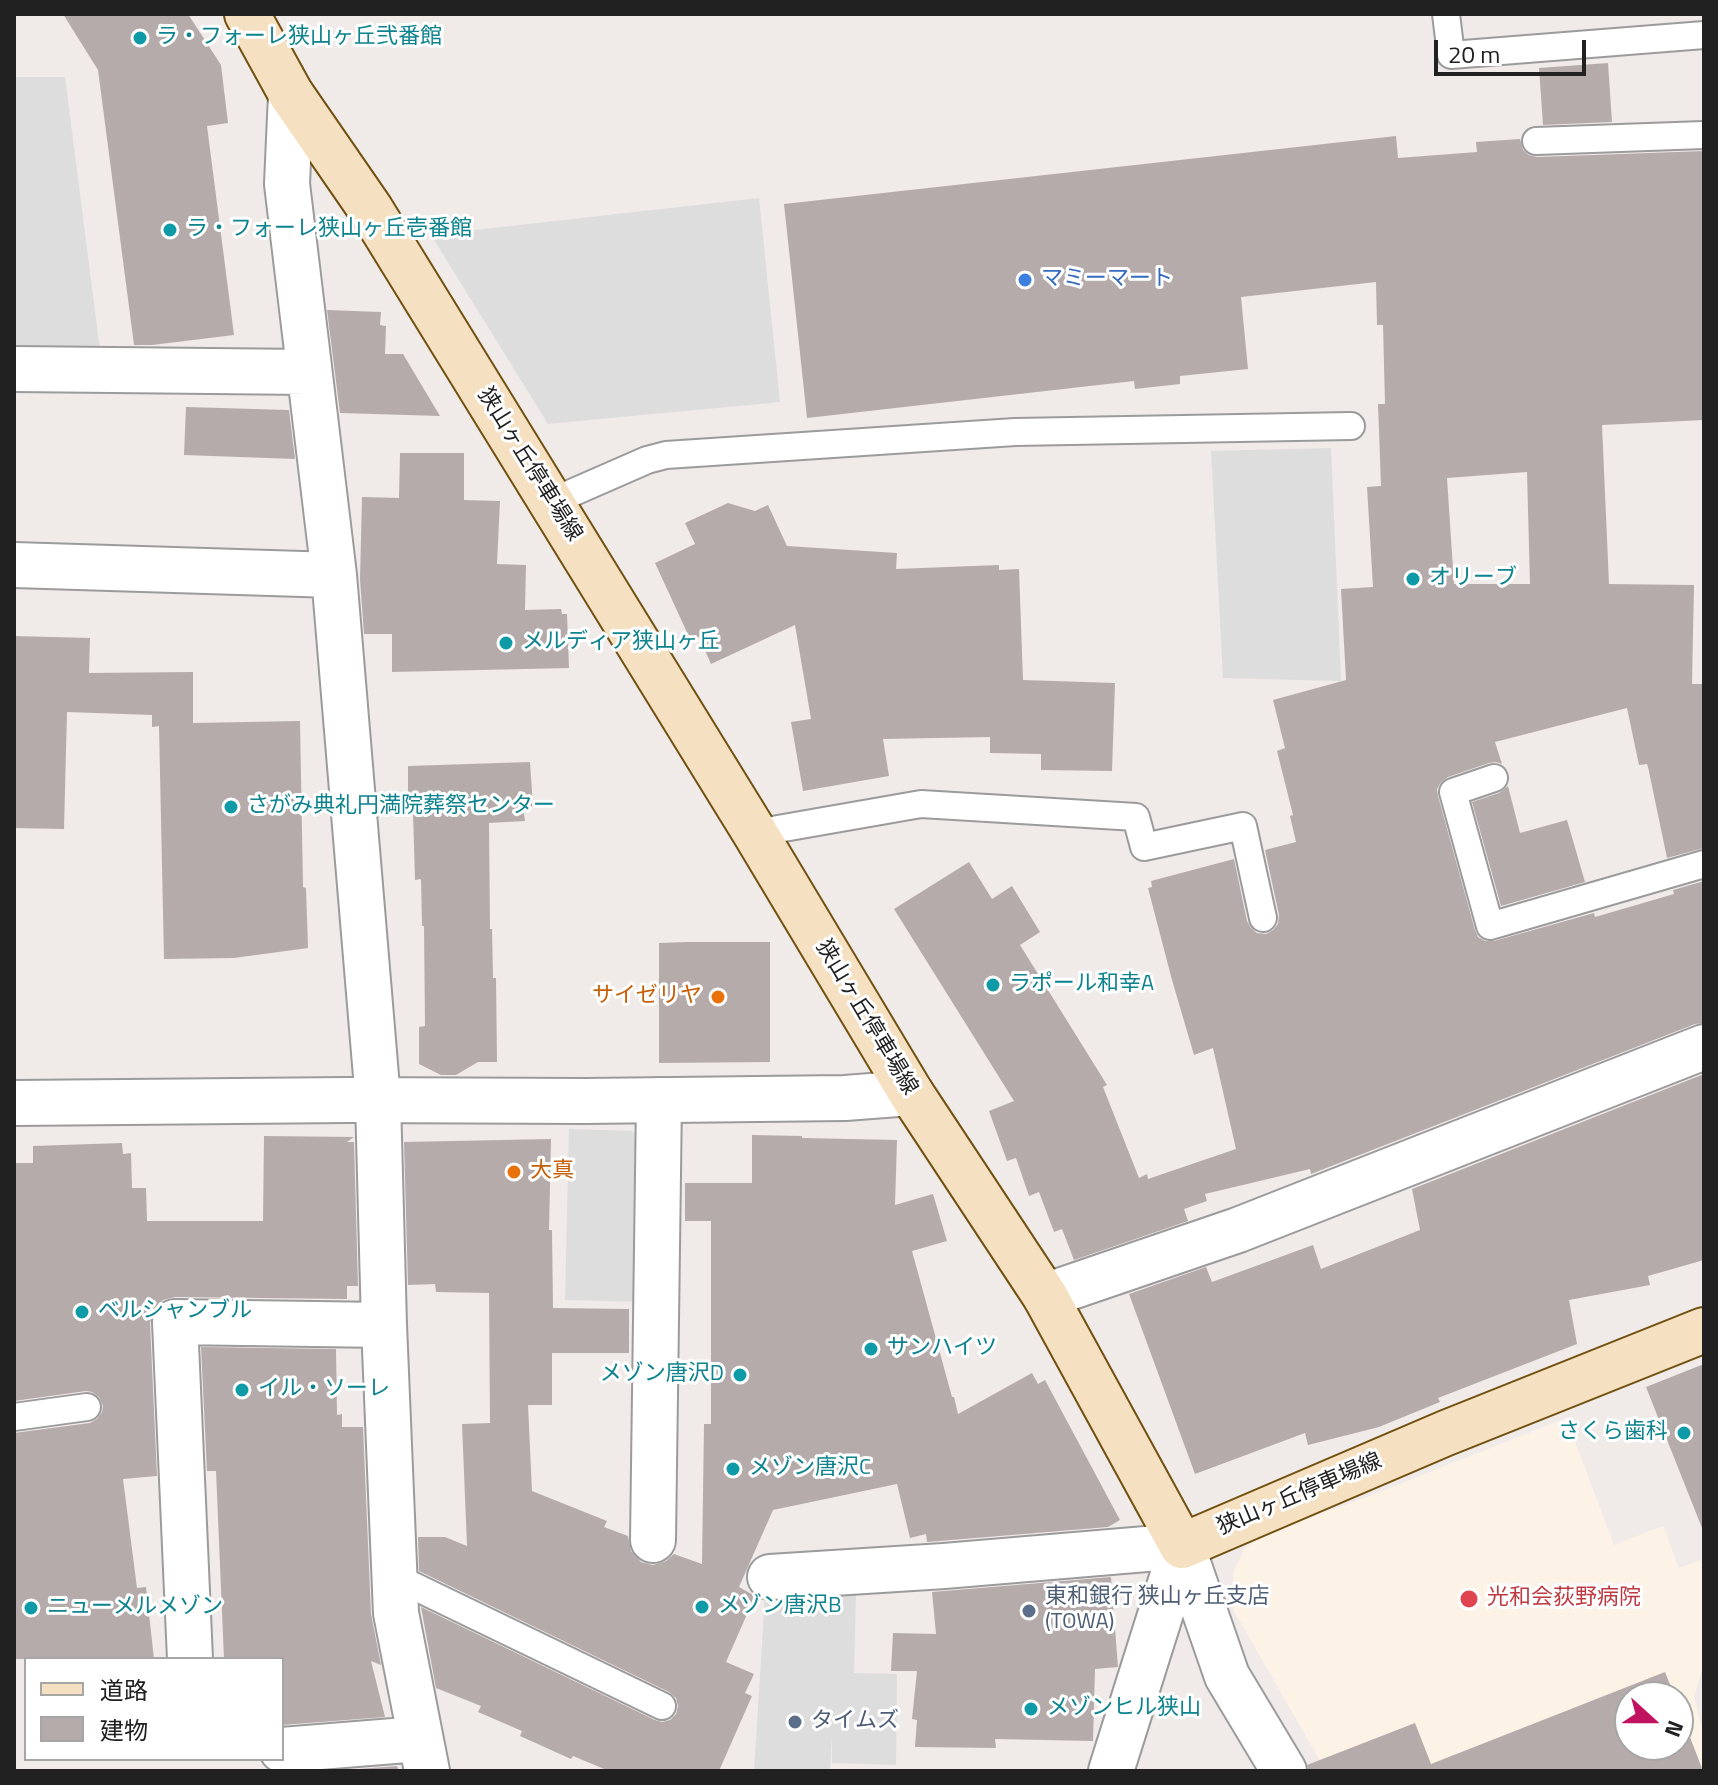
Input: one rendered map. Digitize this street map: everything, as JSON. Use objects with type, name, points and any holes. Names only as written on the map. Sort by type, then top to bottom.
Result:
[{"type":"main road","name":"狭山ヶ丘停車場線","points":[[247,14],[291,94],[371,210],[755,833],[911,1093],[1045,1296],[1182,1546],[1446,1433],[1704,1330]]},
{"type":"street","points":[[284,1750],[423,1755],[396,1613],[378,1100],[334,575],[287,184],[291,94]]},
{"type":"street","points":[[14,369],[309,372]]},
{"type":"street","points":[[14,565],[334,575]]},
{"type":"street","points":[[1045,1296],[1238,1230],[1704,1047]]},
{"type":"street","points":[[14,1103],[585,1101],[845,1098],[911,1093]]},
{"type":"street","points":[[653,1540],[659,1100]]},
{"type":"street","points":[[190,1657],[175,1322],[384,1325]]},
{"type":"street","points":[[770,1577],[1182,1546]]},
{"type":"street","points":[[1111,1771],[1182,1546]]},
{"type":"street","points":[[1182,1546],[1227,1676],[1284,1771]]},
{"type":"lane","points":[[1446,14],[1451,55],[1704,35]]},
{"type":"lane","points":[[1536,141],[1704,135]]},
{"type":"lane","points":[[551,502],[647,460],[666,455],[1015,432],[1351,426]]},
{"type":"lane","points":[[1494,778],[1453,792],[1490,926],[1704,864]]},
{"type":"lane","points":[[755,833],[921,804],[1136,817],[1144,847],[1243,826],[1263,918]]},
{"type":"lane","points":[[14,1417],[87,1407]]},
{"type":"lane","points":[[395,1577],[662,1706]]},
{"type":"shaded area","points":[[14,77],[65,77],[100,350],[14,349]]},
{"type":"shaded area","points":[[759,198],[780,402],[548,424],[431,235]]},
{"type":"shaded area","points":[[1331,448],[1341,681],[1223,678],[1211,451]]},
{"type":"shaded area","points":[[569,1129],[632,1131],[644,1143],[644,1302],[565,1300]]},
{"type":"shaded area","name":"光和会荻野病院","points":[[1566,1418],[1614,1545],[1663,1526],[1679,1568],[1704,1559],[1704,1664],[1694,1696],[1704,1738],[1704,1771],[1326,1771],[1234,1611],[1234,1570],[1245,1548],[1263,1534],[1367,1497]]},
{"type":"shaded area","name":"タイムズ","points":[[856,1592],[854,1673],[897,1674],[896,1765],[832,1763],[832,1735],[830,1771],[754,1771],[765,1597]]},
{"type":"building","name":"ラ・フォーレ狭山ヶ丘壱番館","points":[[63,14],[188,14],[221,65],[228,123],[207,126],[234,335],[134,345],[98,70]]},
{"type":"building","points":[[1608,63],[1612,122],[1543,125],[1539,68]]},
{"type":"building","points":[[1396,136],[1398,158],[1477,152],[1476,142],[1520,139],[1523,150],[1537,157],[1704,151],[1704,420],[1602,425],[1609,584],[1694,585],[1692,684],[1704,684],[1704,848],[1667,858],[1648,767],[1647,764],[1639,765],[1627,708],[1495,742],[1502,764],[1489,763],[1448,777],[1437,789],[1475,930],[1478,937],[1485,941],[1594,913],[1595,917],[1674,894],[1673,890],[1704,881],[1704,1023],[1311,1174],[1310,1169],[1205,1194],[1207,1201],[1184,1209],[1188,1221],[1074,1260],[1062,1229],[1054,1232],[1039,1192],[1029,1196],[1016,1158],[1007,1161],[989,1111],[1014,1101],[894,909],[969,862],[992,899],[1012,886],[1040,932],[1020,945],[1107,1085],[1103,1087],[1139,1178],[1147,1174],[1148,1179],[1236,1149],[1213,1048],[1194,1055],[1148,888],[1152,887],[1151,881],[1234,859],[1251,928],[1257,933],[1266,934],[1278,924],[1279,915],[1265,850],[1296,842],[1290,816],[1293,815],[1277,751],[1285,748],[1273,700],[1346,680],[1341,589],[1373,587],[1367,487],[1381,486],[1378,404],[1385,404],[1383,325],[1377,325],[1376,282],[1241,297],[1248,369],[1180,376],[1180,384],[1135,389],[1134,381],[807,418],[784,204]],"holes":[[[1527,472],[1530,584],[1454,584],[1447,478]]]},
{"type":"building","points":[[327,310],[381,312],[380,325],[386,326],[385,354],[403,354],[440,416],[340,413]]},
{"type":"building","points":[[186,407],[289,410],[295,459],[184,455]]},
{"type":"building","points":[[400,453],[464,453],[464,500],[500,501],[497,564],[526,565],[525,610],[561,609],[562,614],[567,614],[569,668],[392,672],[392,634],[364,634],[360,580],[362,497],[399,498]]},
{"type":"building","points":[[728,503],[755,511],[768,505],[787,546],[897,553],[896,569],[999,565],[999,570],[1019,569],[1023,680],[1115,683],[1112,771],[1041,770],[1041,754],[990,753],[990,737],[883,739],[889,776],[803,791],[791,722],[811,719],[795,625],[711,664],[699,637],[691,641],[655,563],[695,544],[685,523]]},
{"type":"building","name":"さがみ典礼円満院葬祭センター","points":[[14,636],[90,638],[89,673],[193,672],[193,723],[300,721],[303,887],[306,888],[308,948],[234,958],[164,959],[159,726],[152,727],[152,715],[67,712],[64,829],[14,828]]},
{"type":"building","points":[[530,762],[533,807],[523,807],[525,821],[489,823],[490,929],[493,978],[496,978],[497,1062],[478,1062],[456,1075],[441,1075],[419,1064],[419,1027],[425,1026],[424,926],[421,879],[415,880],[413,812],[408,812],[408,766]]},
{"type":"building","points":[[1508,786],[1520,833],[1567,820],[1585,882],[1501,906],[1472,802],[1499,793]]},
{"type":"building","points":[[770,942],[770,1062],[659,1063],[659,943]]},
{"type":"building","points":[[1704,1074],[1704,1260],[1648,1276],[1650,1285],[1569,1300],[1577,1344],[1438,1398],[1440,1402],[1379,1427],[1308,1445],[1305,1433],[1195,1474],[1129,1294],[1206,1267],[1212,1282],[1313,1245],[1321,1269],[1420,1230],[1412,1189]]},
{"type":"building","points":[[752,1135],[897,1140],[895,1205],[933,1194],[947,1241],[912,1251],[958,1414],[1032,1373],[1038,1384],[1045,1380],[1120,1520],[1108,1527],[927,1542],[926,1534],[910,1538],[897,1484],[773,1510],[739,1587],[755,1596],[726,1662],[754,1674],[745,1693],[752,1696],[719,1771],[609,1771],[573,1756],[571,1759],[520,1736],[522,1731],[478,1712],[481,1706],[436,1688],[421,1607],[655,1720],[670,1720],[678,1706],[676,1698],[669,1692],[419,1571],[418,1537],[445,1537],[467,1546],[462,1424],[490,1423],[489,1293],[436,1292],[435,1284],[408,1285],[404,1142],[551,1139],[549,1230],[552,1230],[553,1308],[629,1309],[629,1353],[552,1353],[552,1405],[528,1405],[532,1491],[607,1521],[604,1527],[628,1536],[631,1551],[641,1562],[653,1565],[666,1561],[674,1554],[702,1564],[704,1424],[711,1424],[711,1221],[685,1221],[685,1183],[752,1183]]},
{"type":"building","points":[[264,1136],[354,1137],[347,1142],[354,1142],[358,1286],[347,1286],[347,1299],[175,1297],[163,1300],[154,1309],[150,1323],[157,1476],[123,1479],[137,1588],[146,1587],[154,1657],[14,1659],[14,1433],[90,1423],[97,1419],[103,1406],[99,1397],[86,1391],[14,1401],[14,1163],[33,1163],[33,1146],[122,1143],[123,1154],[131,1153],[132,1188],[146,1188],[147,1221],[263,1221]]},
{"type":"building","points":[[201,1347],[336,1349],[337,1415],[342,1414],[342,1427],[363,1427],[371,1614],[381,1665],[371,1661],[385,1717],[284,1725],[284,1657],[224,1657],[216,1471],[207,1471]]},
{"type":"building","name":"さくら歯科","points":[[1704,1364],[1704,1528],[1702,1528],[1646,1387]]},
{"type":"building","points":[[1111,1577],[1118,1667],[1095,1669],[1093,1741],[995,1739],[996,1748],[915,1747],[917,1720],[912,1719],[917,1671],[891,1671],[893,1633],[936,1634],[932,1592]]},
{"type":"building","points":[[1665,1672],[1669,1681],[1642,1681]]},
{"type":"building","points":[[1614,1692],[1614,1761],[1694,1761],[1694,1748],[1703,1771],[1309,1771],[1307,1765],[1415,1723],[1431,1764]]},
{"type":"building","points":[[397,1766],[399,1771],[333,1771]]},
{"type":"place","name":"ラ・フォーレ狭山ヶ丘弐番館","points":[[140,38]]},
{"type":"place","name":"ラ・フォーレ狭山ヶ丘壱番館","points":[[170,230]]},
{"type":"place","name":"マミーマート","points":[[1025,280]]},
{"type":"place","name":"オリーブ","points":[[1413,579]]},
{"type":"place","name":"メルディア狭山ヶ丘","points":[[506,643]]},
{"type":"place","name":"さがみ典礼円満院葬祭センター","points":[[231,807]]},
{"type":"place","name":"ラポール和幸A","points":[[993,985]]},
{"type":"place","name":"サイゼリヤ","points":[[718,997]]},
{"type":"place","name":"大真","points":[[514,1172]]},
{"type":"place","name":"ベルシャンブル","points":[[82,1312]]},
{"type":"place","name":"サンハイツ","points":[[871,1349]]},
{"type":"place","name":"メゾン唐沢D","points":[[740,1375]]},
{"type":"place","name":"イル・ソーレ","points":[[242,1390]]},
{"type":"place","name":"さくら歯科","points":[[1684,1433]]},
{"type":"place","name":"メゾン唐沢C","points":[[733,1469]]},
{"type":"place","name":"光和会荻野病院","points":[[1469,1599]]},
{"type":"place","name":"メゾン唐沢B","points":[[702,1607]]},
{"type":"place","name":"ニューメルメゾン","points":[[31,1608]]},
{"type":"place","name":"東和銀行 狭山ヶ丘支店 (TOWA)","points":[[1029,1611]]},
{"type":"place","name":"メゾンヒル狭山","points":[[1031,1709]]},
{"type":"place","name":"タイムズ","points":[[795,1722]]}]
